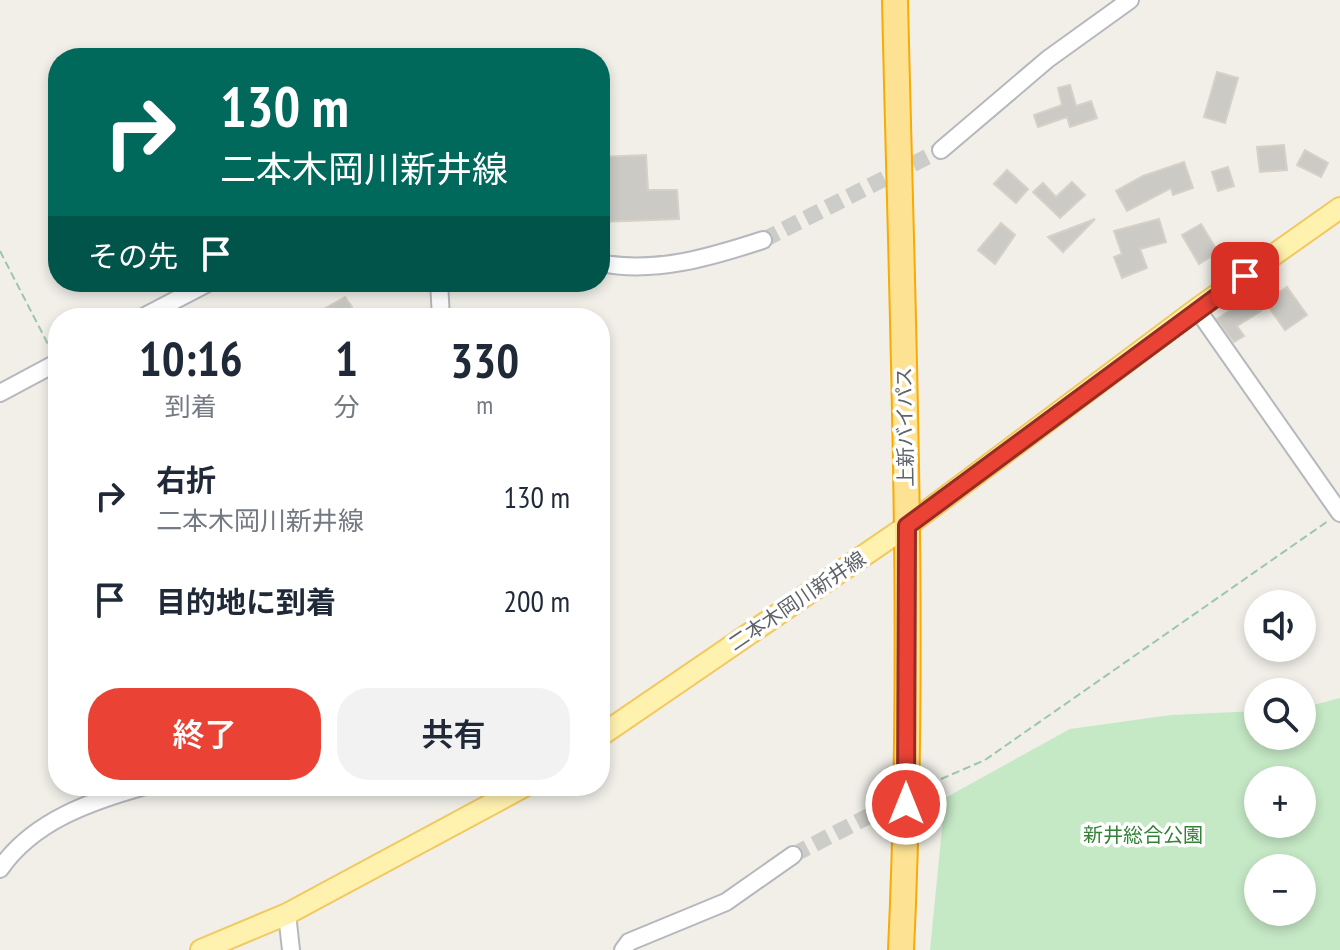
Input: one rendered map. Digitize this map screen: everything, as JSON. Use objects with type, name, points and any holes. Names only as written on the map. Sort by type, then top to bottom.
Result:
[{"type":"highway","name":"上新バイパス","points":[[895,0],[907,526],[906,834],[901,950]]},
{"type":"main road","name":"二本木岡川新井線","points":[[610,729],[907,526],[1197,309],[1340,208]]},
{"type":"main road","points":[[201,950],[287,914],[506,796]]},
{"type":"street","points":[[941,150],[1083,32],[1130,0]]},
{"type":"street","points":[[610,264],[648,266],[705,258],[763,240]]},
{"type":"street","points":[[160,308],[191,292]]},
{"type":"street","points":[[1197,309],[1340,513]]},
{"type":"street","points":[[0,393],[48,368]]},
{"type":"street","points":[[0,869],[37,833],[71,809],[113,796]]},
{"type":"street","points":[[623,950],[629,942],[726,902],[793,855]]},
{"type":"street","points":[[287,914],[291,950]]},
{"type":"path","points":[[0,251],[48,344]]},
{"type":"path","points":[[941,779],[985,760],[1340,513]]},
{"type":"green space","name":"新井総合公園","points":[[1340,698],[1340,950],[930,950],[945,798],[1070,729],[1171,715],[1244,712],[1244,750],[1316,750],[1316,704]]},
{"type":"building","points":[[1217,72],[1238,78],[1225,123],[1204,117]]},
{"type":"building","points":[[1070,85],[1076,106],[1091,101],[1097,118],[1070,127],[1067,117],[1038,127],[1034,115],[1062,105],[1058,88]]},
{"type":"building","points":[[1284,145],[1287,170],[1260,172],[1257,147]]},
{"type":"building","points":[[1305,150],[1328,163],[1321,177],[1297,165]]},
{"type":"building","points":[[646,155],[648,190],[677,190],[679,219],[610,222],[610,157]]},
{"type":"building","points":[[1184,162],[1193,188],[1173,195],[1171,188],[1127,211],[1116,191],[1143,176]]},
{"type":"building","points":[[1228,167],[1234,186],[1218,191],[1212,172]]},
{"type":"building","points":[[1007,170],[1028,189],[1016,203],[994,184]]},
{"type":"building","points":[[1072,182],[1085,195],[1060,218],[1033,192],[1043,183],[1056,197]]},
{"type":"building","points":[[1095,219],[1063,252],[1048,237]]},
{"type":"building","points":[[1159,219],[1166,242],[1140,249],[1147,268],[1122,278],[1114,257],[1122,254],[1114,231]]},
{"type":"building","points":[[1001,223],[1015,235],[995,264],[978,250]]},
{"type":"building","points":[[1201,224],[1218,252],[1199,264],[1182,235]]},
{"type":"building","points":[[1287,287],[1307,315],[1285,330],[1265,302]]},
{"type":"building","points":[[1248,291],[1261,311],[1237,326],[1244,336],[1234,342],[1217,319],[1238,305],[1234,300]]},
{"type":"building","points":[[345,297],[352,307],[350,308],[326,308]]},
{"type":"tunnel","points":[[763,240],[941,150]]},
{"type":"tunnel","points":[[793,855],[941,779]]},
{"type":"route","points":[[906,804],[907,526],[1245,276]]}]
